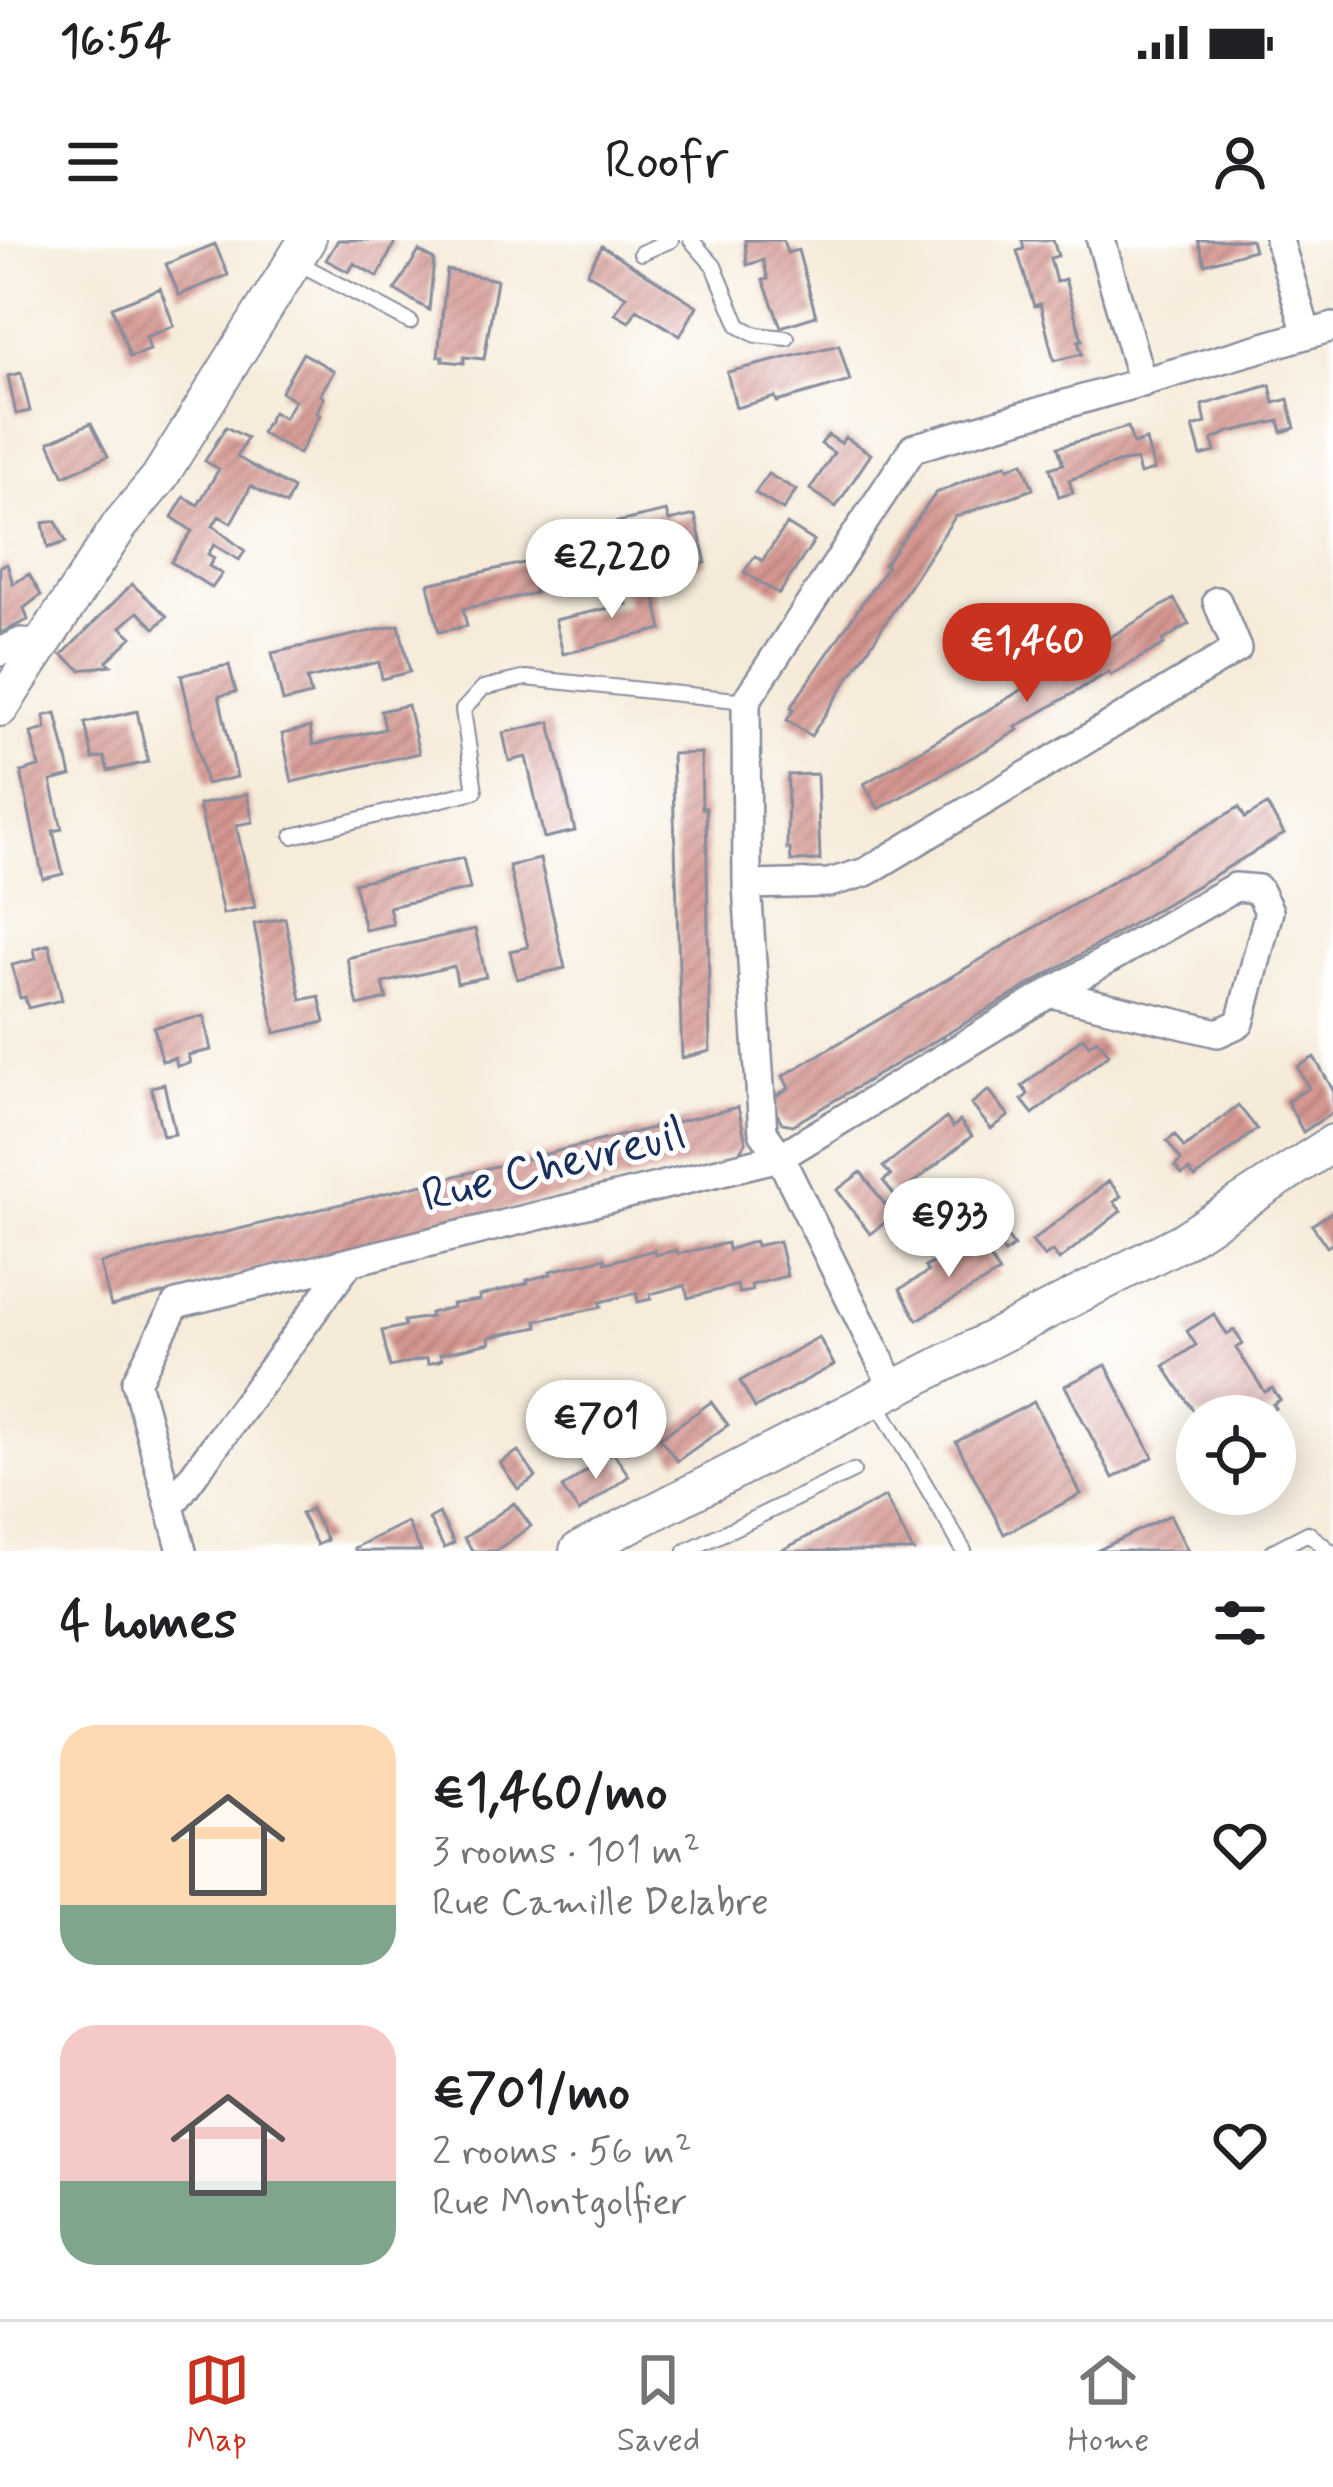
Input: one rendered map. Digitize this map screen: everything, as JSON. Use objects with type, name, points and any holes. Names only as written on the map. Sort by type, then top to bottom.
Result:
[{"type":"street","points":[[1101,240],[1142,383]]},
{"type":"street","points":[[884,1392],[780,1157],[763,1132],[747,885],[746,701],[913,448],[1320,331],[1279,240]]},
{"type":"street","points":[[0,708],[120,525],[159,478],[301,250]]},
{"type":"street","points":[[747,885],[829,883],[866,872],[1237,649],[1216,601]]},
{"type":"street","points":[[0,652],[21,642],[42,646]]},
{"type":"street","name":"Rue Chevreuil","points":[[182,1551],[136,1382],[176,1304],[780,1157],[1050,993],[1235,887],[1258,890],[1269,911],[1240,1023],[1218,1034],[1050,993]]},
{"type":"street","points":[[578,1551],[1181,1242],[1333,1143]]},
{"type":"street","points":[[170,1507],[349,1263]]},
{"type":"lane","points":[[641,254],[671,240]]},
{"type":"lane","points":[[691,240],[714,266],[739,326],[756,334],[787,338]]},
{"type":"lane","points":[[301,250],[410,322]]},
{"type":"lane","points":[[293,836],[476,791],[463,710],[484,688],[526,678],[746,701]]},
{"type":"lane","points":[[884,1392],[964,1551]]},
{"type":"lane","points":[[686,1551],[853,1471]]},
{"type":"lane","points":[[1273,1551],[1307,1533],[1330,1551]]},
{"type":"building","points":[[338,240],[396,240],[378,277],[354,263],[349,272],[326,260]]},
{"type":"building","points":[[745,240],[783,240],[787,253],[798,250],[816,316],[781,327],[763,280],[768,279],[763,260],[747,265]]},
{"type":"building","points":[[1022,240],[1053,240],[1058,256],[1050,258],[1056,282],[1065,279],[1082,354],[1054,361],[1040,304],[1034,306],[1017,251],[1024,249]]},
{"type":"building","points":[[1198,240],[1251,240],[1254,250],[1205,264]]},
{"type":"building","points":[[215,244],[228,275],[179,295],[166,264]]},
{"type":"building","points":[[602,246],[697,306],[680,336],[637,309],[629,322],[615,314],[626,296],[587,273]]},
{"type":"building","points":[[419,251],[434,260],[429,310],[395,290]]},
{"type":"building","points":[[447,270],[497,280],[484,359],[464,357],[464,363],[438,356]]},
{"type":"building","points":[[160,288],[174,326],[146,337],[150,350],[130,357],[112,307]]},
{"type":"building","points":[[839,345],[850,381],[777,402],[775,397],[736,408],[727,372]]},
{"type":"building","points":[[303,353],[334,371],[320,395],[324,398],[316,412],[320,415],[299,454],[261,433],[273,412],[284,418],[295,400],[281,392]]},
{"type":"building","points":[[21,373],[30,411],[16,414],[8,376]]},
{"type":"building","points":[[1270,385],[1274,403],[1288,399],[1295,428],[1282,432],[1279,421],[1229,432],[1212,440],[1215,452],[1201,456],[1193,427],[1206,423],[1202,405]]},
{"type":"building","points":[[91,423],[108,456],[64,476],[49,442]]},
{"type":"building","points":[[226,427],[247,438],[237,457],[293,489],[286,505],[251,486],[231,523],[219,516],[213,526],[245,551],[239,560],[214,545],[208,554],[214,558],[209,566],[222,574],[212,588],[171,562],[192,531],[172,517],[184,497],[198,505],[219,469],[205,461]]},
{"type":"building","points":[[1128,427],[1133,444],[1146,440],[1154,470],[1140,474],[1136,460],[1118,463],[1069,480],[1073,493],[1059,497],[1050,468],[1063,464],[1058,447]]},
{"type":"building","points":[[828,435],[841,443],[845,437],[871,454],[836,507],[810,489],[834,453],[821,444]]},
{"type":"building","points":[[1023,462],[1033,489],[955,517],[811,736],[787,720],[791,707],[887,567],[884,565],[936,493],[1006,464],[1008,468]]},
{"type":"building","points":[[768,474],[796,490],[783,510],[755,493]]},
{"type":"building","points":[[666,511],[669,521],[695,515],[706,563],[678,570],[672,542],[600,558],[605,575],[576,582],[566,534]]},
{"type":"building","points":[[56,521],[66,542],[48,548],[43,523]]},
{"type":"building","points":[[787,524],[814,541],[779,594],[744,572],[755,556],[762,561]]},
{"type":"building","points":[[528,562],[535,593],[463,609],[467,626],[439,632],[428,584]]},
{"type":"building","points":[[7,564],[13,584],[29,574],[41,595],[24,608],[28,620],[0,633],[0,566]]},
{"type":"building","points":[[651,579],[662,629],[563,654],[555,620],[627,604],[623,586]]},
{"type":"building","points":[[132,584],[167,616],[155,628],[138,612],[121,627],[132,637],[107,661],[111,665],[81,670],[62,655]]},
{"type":"building","points":[[1174,599],[1189,624],[1164,644],[879,809],[864,784]]},
{"type":"building","points":[[399,625],[410,672],[382,679],[379,662],[307,679],[311,695],[283,702],[272,653]]},
{"type":"building","points":[[229,665],[236,692],[219,696],[237,777],[206,784],[181,675]]},
{"type":"building","points":[[408,705],[419,753],[292,782],[282,734],[310,727],[313,745],[385,729],[381,711]]},
{"type":"building","points":[[137,711],[148,762],[108,771],[104,757],[93,759],[85,723]]},
{"type":"building","points":[[56,713],[71,776],[51,781],[62,829],[53,831],[63,874],[43,879],[21,772],[39,767],[31,733],[46,729],[44,716]]},
{"type":"building","points":[[550,722],[575,831],[544,838],[526,757],[509,761],[503,733]]},
{"type":"building","points":[[701,753],[710,1051],[682,1058],[672,754]]},
{"type":"building","points":[[817,774],[820,860],[791,861],[788,775]]},
{"type":"building","points":[[247,794],[253,822],[236,825],[255,907],[223,914],[199,805]]},
{"type":"building","points":[[1267,805],[1284,834],[793,1125],[782,1123],[769,1100],[789,1088],[783,1076],[1239,807],[1245,818]]},
{"type":"building","points":[[463,858],[470,889],[389,907],[393,924],[365,930],[354,883]]},
{"type":"building","points":[[540,859],[565,968],[517,979],[510,951],[528,947],[509,866]]},
{"type":"building","points":[[285,918],[301,1000],[319,996],[325,1022],[275,1033],[254,924]]},
{"type":"building","points":[[475,929],[486,977],[457,983],[454,966],[383,983],[387,999],[358,1006],[347,958]]},
{"type":"building","points":[[49,944],[62,1000],[28,1008],[25,997],[20,998],[12,965],[36,959],[34,949]]},
{"type":"building","points":[[204,1016],[211,1050],[188,1055],[190,1063],[177,1066],[175,1058],[162,1061],[154,1027]]},
{"type":"building","points":[[1083,1037],[1089,1045],[1097,1039],[1109,1054],[1033,1114],[1022,1100],[1028,1094],[1022,1086]]},
{"type":"building","points":[[1314,1057],[1333,1090],[1333,1112],[1303,1132],[1287,1101],[1309,1088],[1297,1067]]},
{"type":"building","points":[[164,1084],[175,1134],[163,1136],[151,1087]]},
{"type":"building","points":[[989,1090],[1009,1116],[991,1129],[971,1104]]},
{"type":"building","points":[[1238,1105],[1257,1129],[1195,1178],[1189,1170],[1182,1175],[1175,1166],[1181,1160],[1167,1141],[1175,1135],[1184,1148]]},
{"type":"building","points":[[738,1107],[746,1142],[739,1153],[111,1306],[100,1263]]},
{"type":"building","points":[[946,1118],[953,1127],[960,1121],[972,1136],[896,1197],[883,1181],[891,1175],[883,1167]]},
{"type":"building","points":[[861,1172],[885,1205],[896,1197],[911,1214],[913,1225],[906,1230],[895,1215],[870,1234],[837,1190]]},
{"type":"building","points":[[1109,1181],[1121,1196],[1114,1202],[1121,1211],[1059,1260],[1052,1251],[1044,1257],[1032,1241]]},
{"type":"building","points":[[1333,1211],[1333,1243],[1327,1247],[1312,1225]]},
{"type":"building","points":[[995,1220],[1014,1246],[1005,1253],[985,1227]]},
{"type":"building","points":[[755,1241],[756,1246],[779,1241],[787,1276],[739,1293],[737,1285],[688,1298],[685,1285],[638,1302],[636,1293],[600,1302],[601,1307],[536,1321],[538,1327],[489,1337],[490,1343],[440,1354],[442,1360],[428,1364],[427,1358],[390,1367],[382,1331],[431,1317],[430,1313],[452,1304],[480,1300],[479,1296],[528,1283],[550,1271],[605,1258],[606,1263],[654,1250],[655,1255],[677,1250],[678,1254],[727,1243],[728,1250]]},
{"type":"building","points":[[981,1243],[999,1273],[917,1320],[900,1289],[928,1272],[925,1267]]},
{"type":"building","points":[[1214,1314],[1227,1334],[1234,1330],[1243,1344],[1236,1348],[1265,1392],[1272,1388],[1277,1395],[1183,1395],[1164,1366],[1196,1345],[1187,1331]]},
{"type":"building","points":[[819,1337],[834,1365],[755,1408],[740,1381]]},
{"type":"building","points":[[1106,1365],[1153,1457],[1113,1478],[1065,1386]]},
{"type":"building","points":[[711,1402],[728,1425],[677,1461],[660,1438]]},
{"type":"building","points":[[1034,1402],[1081,1494],[1004,1534],[956,1442]]},
{"type":"building","points":[[626,1414],[645,1441],[626,1453],[608,1427]]},
{"type":"building","points":[[518,1451],[536,1477],[518,1489],[500,1463]]},
{"type":"building","points":[[613,1452],[629,1476],[579,1512],[562,1488]]},
{"type":"building","points":[[885,1497],[913,1551],[780,1551]]},
{"type":"building","points":[[514,1503],[531,1526],[496,1551],[473,1551],[464,1538]]},
{"type":"building","points":[[311,1509],[327,1540],[317,1545],[301,1514]]},
{"type":"building","points":[[439,1513],[454,1543],[444,1548],[429,1519]]},
{"type":"building","points":[[1170,1515],[1188,1551],[1096,1551]]},
{"type":"building","points":[[407,1522],[421,1551],[354,1548]]}]
